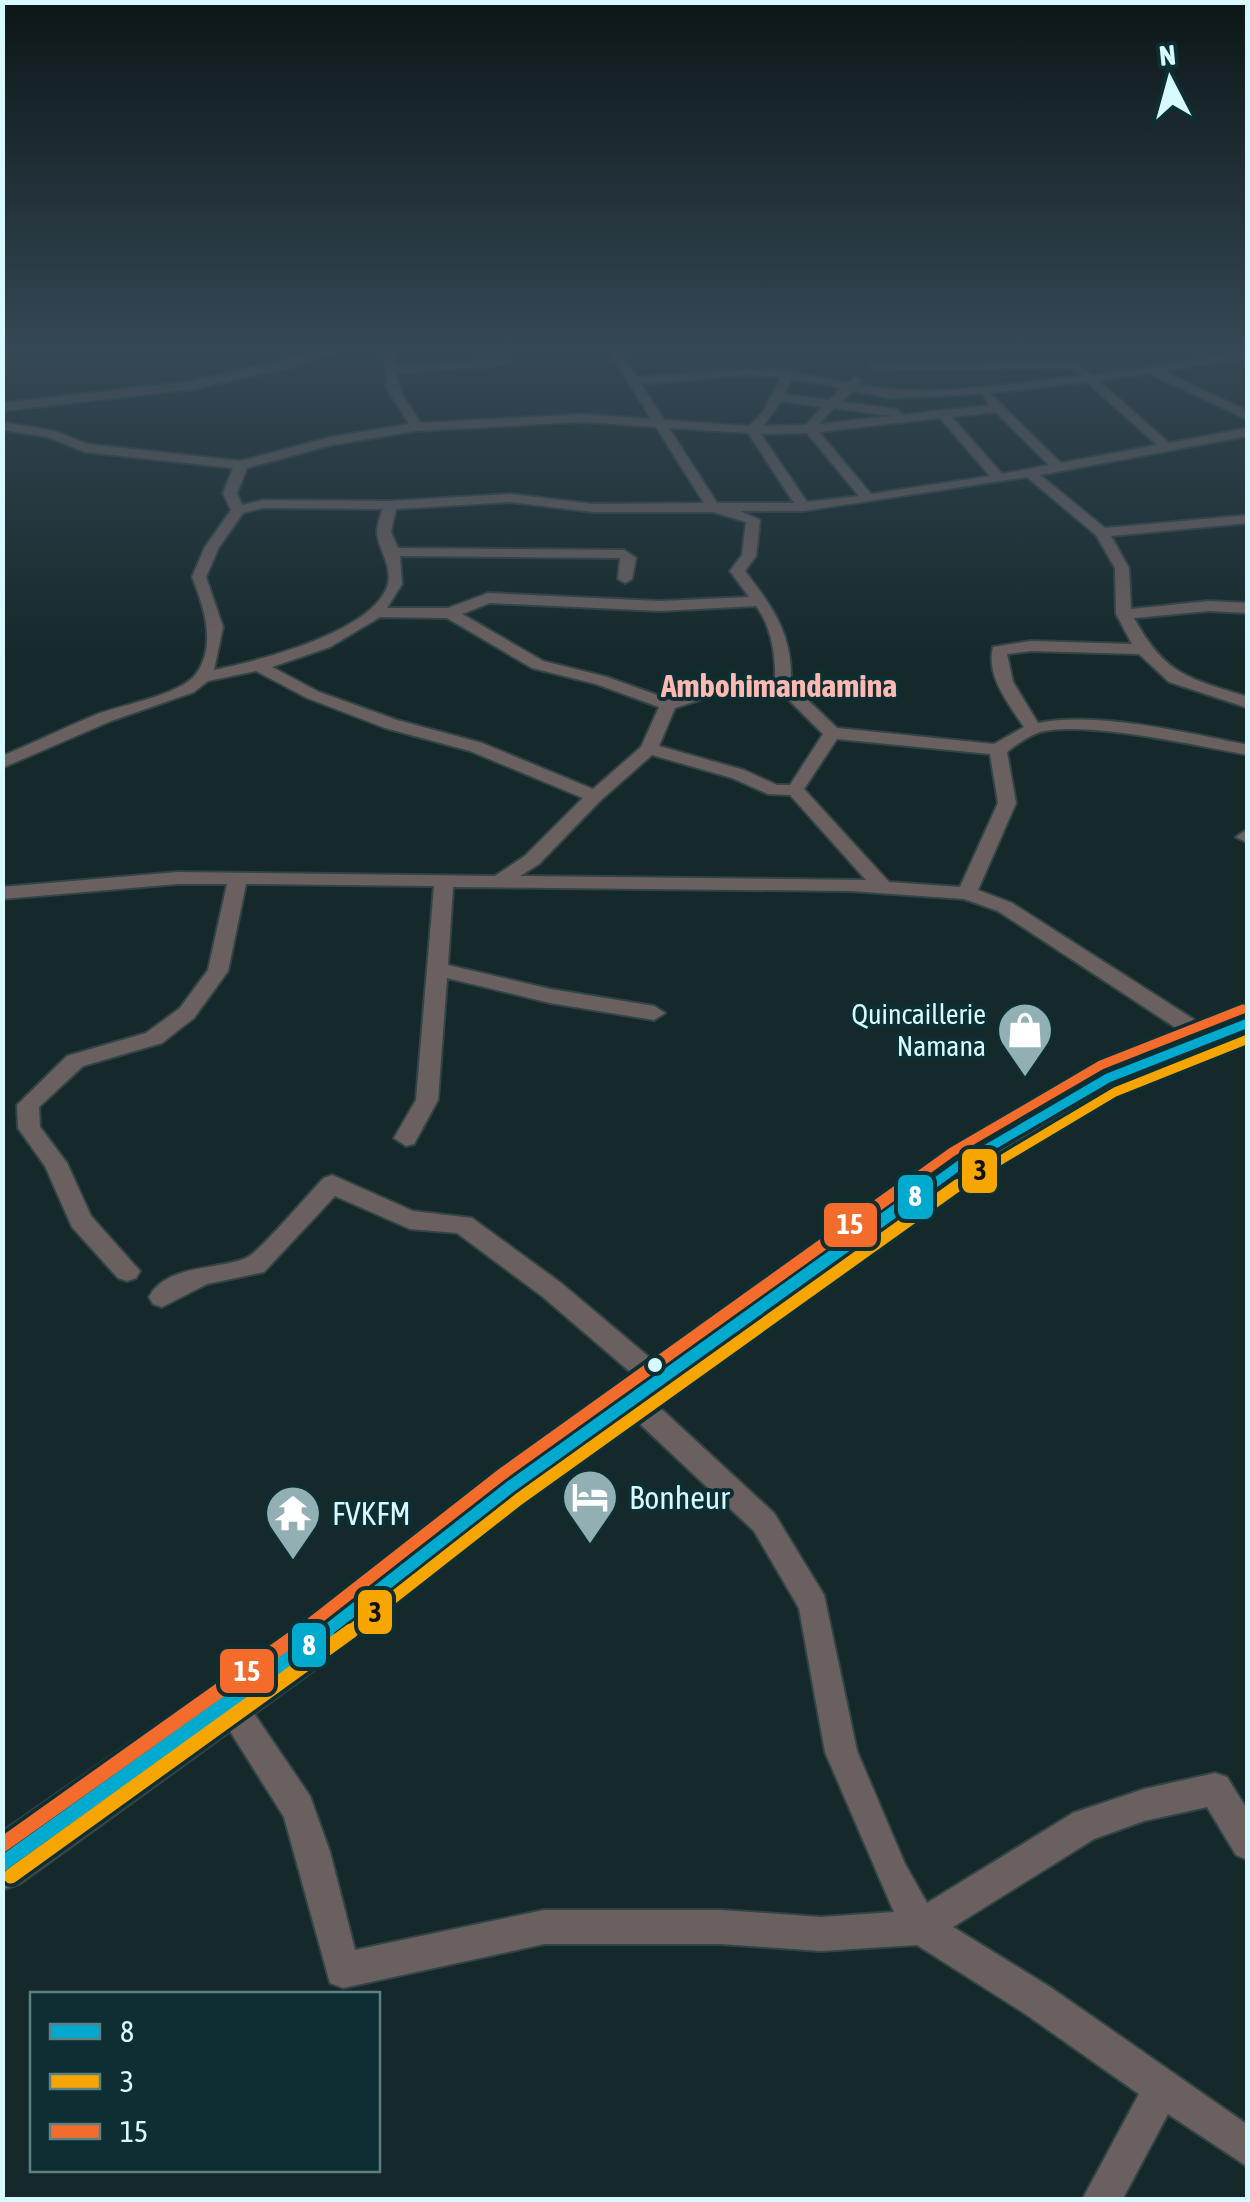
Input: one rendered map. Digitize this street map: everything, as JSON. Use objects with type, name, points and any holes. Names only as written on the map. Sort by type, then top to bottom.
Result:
[{"type":"main road","points":[[2,1864],[229,1704],[510,1487],[961,1164],[1108,1078],[1248,1022]]},
{"type":"street","points":[[147,455],[242,465],[282,455]]},
{"type":"street","points":[[682,455],[713,508],[754,520],[748,556],[737,571],[771,616],[784,663],[783,685]]},
{"type":"street","points":[[768,455],[803,508]]},
{"type":"street","points":[[831,455],[866,496]]},
{"type":"street","points":[[978,455],[999,479]]},
{"type":"street","points":[[1045,455],[1058,467]]},
{"type":"street","points":[[204,677],[217,646],[216,617],[199,577],[212,547],[238,510],[262,504],[390,505],[511,498],[592,508],[803,508],[999,479],[1128,455]]},
{"type":"street","points":[[238,510],[230,493],[242,465]]},
{"type":"street","points":[[1030,473],[1102,532],[1122,568],[1124,614],[1143,649],[1175,679],[1248,704]]},
{"type":"street","points":[[2,763],[105,717],[188,689],[204,677],[258,666],[324,644],[377,612],[394,584],[394,552],[384,532],[390,505]]},
{"type":"street","points":[[1102,532],[1248,519]]},
{"type":"street","points":[[394,552],[624,554],[629,558],[626,578]]},
{"type":"street","points":[[377,612],[450,613],[488,598],[660,606],[762,601]]},
{"type":"street","points":[[1124,614],[1208,606],[1248,608]]},
{"type":"street","points":[[450,613],[538,665],[601,680],[668,705],[726,686],[783,685],[832,734],[998,750]]},
{"type":"street","points":[[1033,727],[1005,688],[998,672],[999,650],[1031,646],[1143,649]]},
{"type":"street","points":[[258,666],[329,701],[391,724],[476,747],[596,796]]},
{"type":"street","points":[[502,879],[532,860],[649,750],[668,705]]},
{"type":"street","points":[[998,750],[1012,736],[1033,727],[1066,722],[1248,750]]},
{"type":"street","points":[[795,790],[832,734]]},
{"type":"street","points":[[649,750],[738,774],[774,790],[795,790],[882,886]]},
{"type":"street","points":[[967,893],[1007,804],[998,750]]},
{"type":"street","points":[[2,892],[178,878],[882,886],[967,893],[1005,906],[1207,1038]]},
{"type":"street","points":[[126,1271],[81,1221],[54,1163],[29,1128],[28,1105],[75,1060],[154,1038],[188,1013],[218,971],[237,880]]},
{"type":"street","points":[[406,1138],[426,1100],[444,881]]},
{"type":"street","points":[[439,970],[550,996],[654,1013]]},
{"type":"street","points":[[162,1297],[201,1275],[254,1265],[332,1184],[410,1220],[463,1224],[552,1290],[764,1522],[813,1605],[841,1752],[893,1876],[921,1927],[1037,2000],[1248,2148]]},
{"type":"street","points":[[229,1704],[298,1808],[314,1852],[343,1970],[544,1927],[720,1927],[822,1934],[921,1927],[1085,1825],[1144,1804],[1214,1789],[1248,1843]]},
{"type":"street","points":[[1101,2200],[1162,2090]]},
{"type":"transit line","name":"15","points":[[2,1845],[287,1643],[501,1475],[952,1152],[1101,1065],[1243,1009]]},
{"type":"transit line","name":"8","points":[[2,1864],[296,1655],[510,1487],[961,1164],[1108,1078],[1248,1023]]},
{"type":"transit line","name":"3","points":[[11,1876],[305,1667],[519,1499],[969,1177],[1115,1092],[1248,1039]]},
{"type":"place","name":"Quincaillerie Namana","points":[[1025,1079]]},
{"type":"place","name":"Bonheur","points":[[590,1546]]},
{"type":"place","name":"FVKFM","points":[[293,1562]]},
{"type":"district","name":"Ambohimandamina","points":[[779,685]]}]
